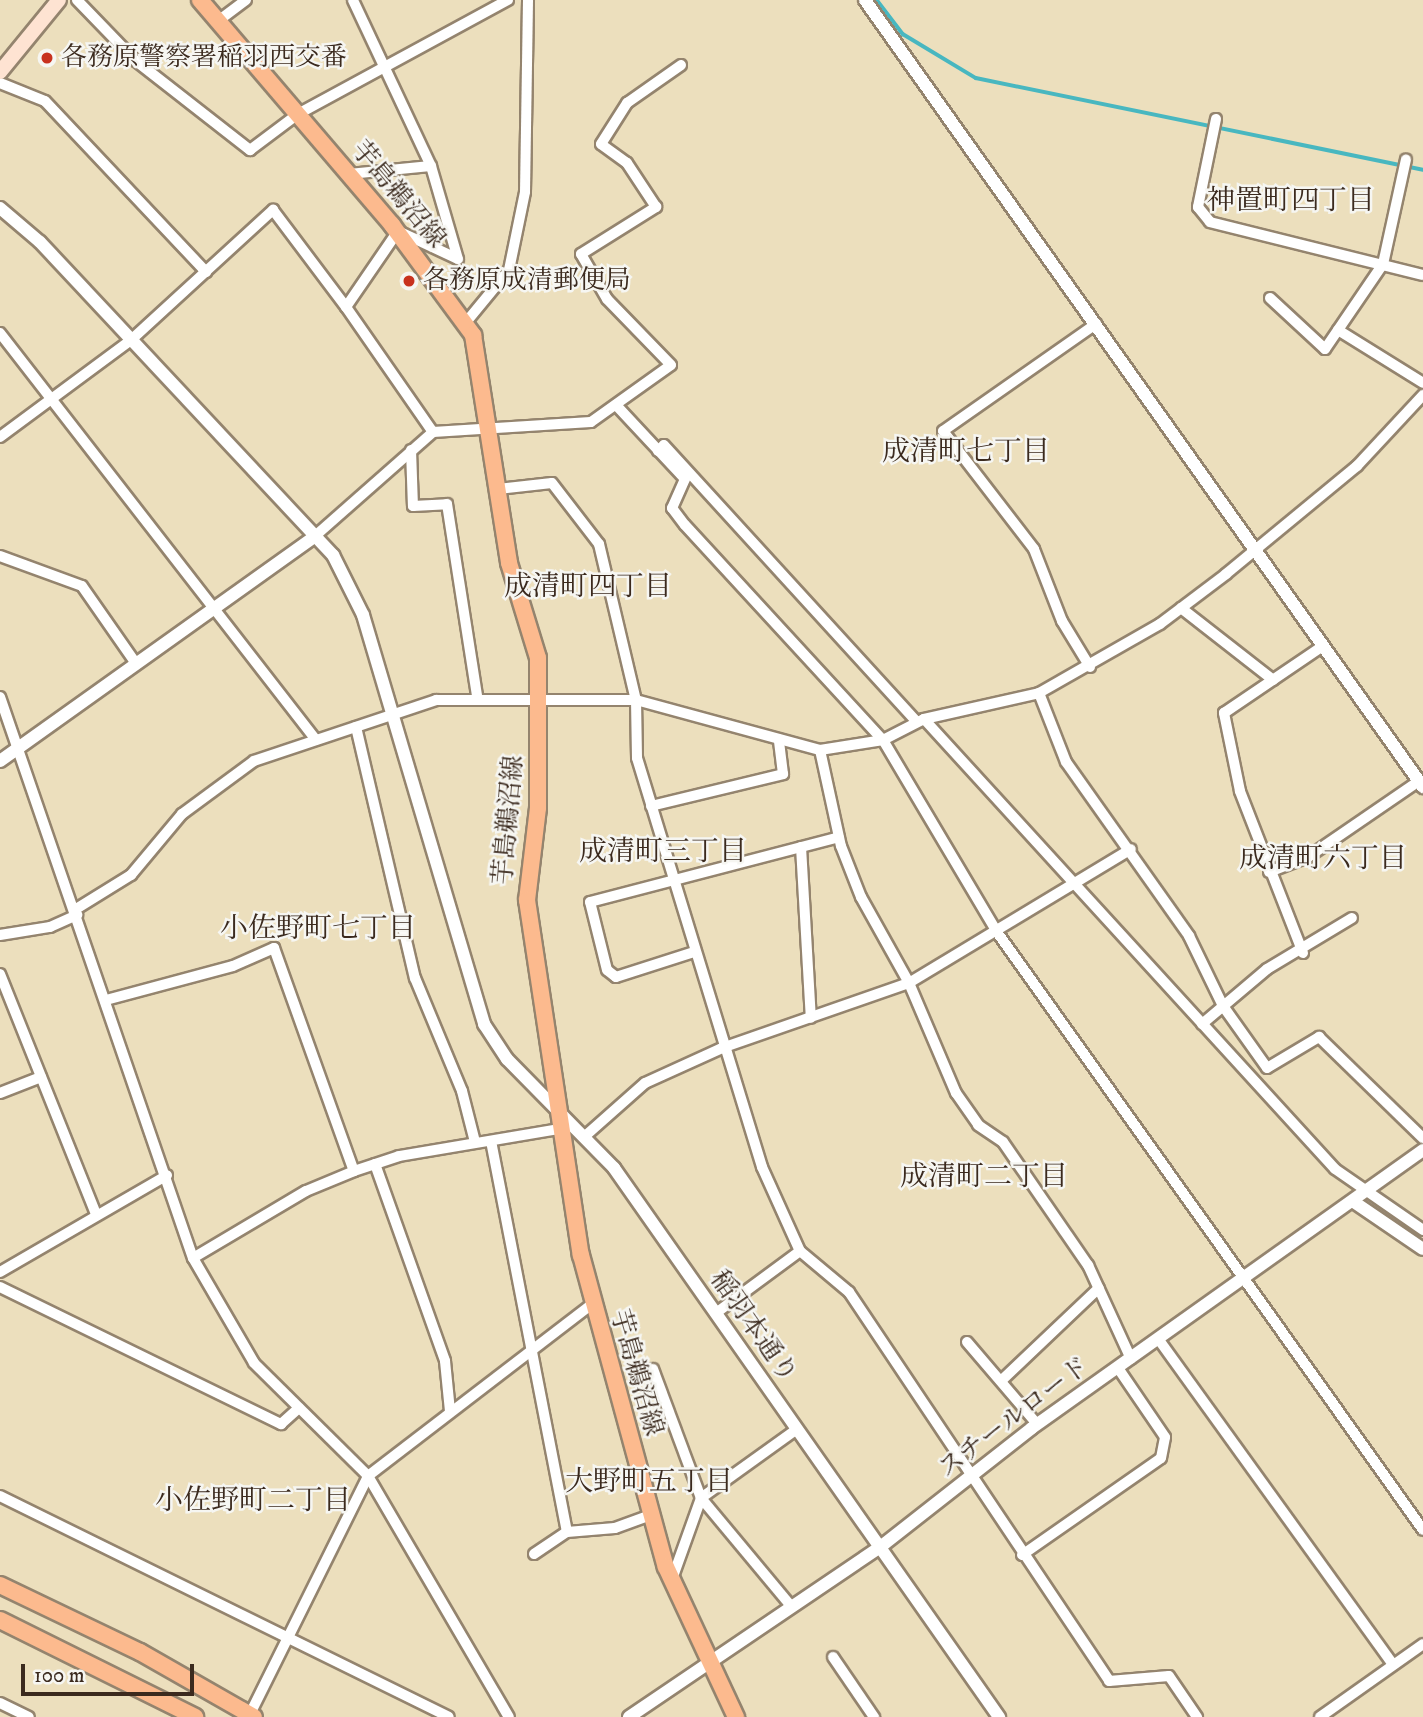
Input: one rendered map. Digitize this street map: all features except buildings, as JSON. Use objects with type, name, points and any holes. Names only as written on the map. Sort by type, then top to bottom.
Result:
[{"type":"main road","points":[[0,72],[60,0]]},
{"type":"main road","name":"芋島鵜沼線","points":[[201,0],[398,231],[467,321],[490,425],[509,563],[536,641],[541,704],[527,900],[591,1305],[671,1582],[705,1660],[736,1717]]},
{"type":"main road","points":[[0,1585],[141,1652],[252,1715]]},
{"type":"main road","points":[[0,1620],[195,1717]]},
{"type":"street","points":[[76,0],[136,61],[250,150],[298,114],[508,0]]},
{"type":"street","points":[[218,21],[246,0]]},
{"type":"street","points":[[346,307],[398,231],[458,259],[431,166],[353,0]]},
{"type":"street","points":[[467,321],[509,270],[523,202],[528,0]]},
{"type":"street","points":[[865,0],[1421,784],[1308,857],[1269,872]]},
{"type":"street","points":[[0,761],[211,607],[314,537],[433,432],[490,425],[591,422],[671,365],[607,299],[581,254],[656,207],[627,163],[601,144],[627,103],[681,65]]},
{"type":"street","points":[[0,83],[45,101],[206,272]]},
{"type":"street","points":[[1216,124],[1198,207],[1209,222],[1423,275]]},
{"type":"street","points":[[1270,298],[1325,349],[1382,264],[1405,163]]},
{"type":"street","points":[[349,174],[431,166]]},
{"type":"street","name":"稲羽本通り","points":[[0,208],[131,340],[314,537],[355,590],[484,1024],[507,1059],[563,1121],[584,1137],[716,1312],[999,1717]]},
{"type":"street","points":[[0,437],[131,340],[274,209],[433,432]]},
{"type":"street","points":[[1090,667],[1062,621],[1034,550],[943,431],[1096,324]]},
{"type":"street","points":[[1338,330],[1423,383]]},
{"type":"street","points":[[0,333],[316,740]]},
{"type":"street","points":[[0,934],[50,927],[77,912],[131,875],[219,783],[254,761],[436,700],[477,696],[541,704],[636,700],[820,750],[883,740],[921,720],[1039,693],[1090,667],[1181,608],[1357,466],[1423,395]]},
{"type":"street","points":[[617,405],[685,479],[672,508],[685,525],[883,740],[997,932],[1423,1530]]},
{"type":"street","points":[[659,451],[664,445],[1074,884],[1335,1169],[1423,1230]]},
{"type":"street","points":[[411,450],[413,506],[447,504],[477,696]]},
{"type":"street","points":[[498,489],[552,483],[599,544],[636,700],[637,758],[722,1048],[762,1167],[800,1251],[849,1292],[1108,1681],[1170,1675],[1197,1717]]},
{"type":"street","points":[[0,556],[82,586],[135,662]]},
{"type":"street","points":[[1181,608],[1273,680]]},
{"type":"street","points":[[1303,953],[1269,872],[1240,791],[1224,713],[1323,646]]},
{"type":"street","points":[[1039,693],[1066,762],[1131,849],[1189,936],[1223,1006],[1267,1068],[1319,1037],[1423,1138]]},
{"type":"street","points":[[0,697],[77,912],[193,1258],[254,1363],[368,1476],[509,1717]]},
{"type":"street","points":[[356,727],[415,978],[462,1091],[475,1142]]},
{"type":"street","points":[[651,806],[783,774],[779,739]]},
{"type":"street","points":[[820,750],[839,837],[861,897],[909,984],[957,1093],[978,1125],[1003,1142],[1099,1289],[1131,1359]]},
{"type":"street","points":[[694,952],[616,977],[607,970],[590,902],[839,837]]},
{"type":"street","points":[[801,847],[811,1018]]},
{"type":"street","points":[[567,1147],[584,1137],[645,1083],[722,1048],[909,984],[1131,849]]},
{"type":"street","points":[[1202,1024],[1267,970],[1303,953],[1352,918]]},
{"type":"street","points":[[106,1000],[233,966],[274,948],[354,1171]]},
{"type":"street","points":[[0,974],[96,1213]]},
{"type":"street","points":[[0,1093],[41,1077]]},
{"type":"street","points":[[193,1258],[306,1191],[354,1171],[475,1142],[491,1141],[563,1121]]},
{"type":"street","points":[[491,1141],[567,1532]]},
{"type":"street","name":"スチールロード","points":[[629,1717],[644,1712],[705,1660],[879,1548],[971,1479],[1037,1424],[1354,1202],[1423,1150]]},
{"type":"street","points":[[375,1164],[445,1361],[450,1411]]},
{"type":"street","points":[[0,1272],[96,1213],[167,1175]]},
{"type":"street","points":[[1354,1202],[1423,1249]]},
{"type":"street","points":[[716,1312],[800,1251]]},
{"type":"street","points":[[0,1287],[281,1424],[299,1408]]},
{"type":"street","points":[[1003,1380],[1099,1289]]},
{"type":"street","points":[[252,1715],[292,1638],[368,1476],[591,1305]]},
{"type":"street","points":[[1159,1340],[1393,1665]]},
{"type":"street","points":[[967,1342],[1003,1380],[1037,1424]]},
{"type":"street","points":[[1022,1555],[1161,1458],[1165,1437],[1118,1368]]},
{"type":"street","points":[[653,1369],[701,1498],[790,1605]]},
{"type":"street","points":[[671,1582],[701,1498],[797,1429]]},
{"type":"street","points":[[0,1496],[449,1717]]},
{"type":"street","points":[[534,1554],[567,1532],[615,1528],[651,1515]]},
{"type":"street","points":[[1325,1715],[1423,1644]]},
{"type":"street","points":[[833,1657],[874,1717]]},
{"type":"street","points":[[0,1703],[29,1717]]},
{"type":"waterway","points":[[877,0],[903,34],[976,78],[1423,170]]},
{"type":"place","name":"各務原警察署稲羽西交番","points":[[47,58]]},
{"type":"place","name":"各務原成清郵便局","points":[[409,281]]},
{"type":"district","name":"神置町四丁目","points":[[1291,201]]},
{"type":"district","name":"成清町七丁目","points":[[966,452]]},
{"type":"district","name":"成清町四丁目","points":[[588,587]]},
{"type":"district","name":"成清町三丁目","points":[[663,852]]},
{"type":"district","name":"成清町六丁目","points":[[1323,859]]},
{"type":"district","name":"小佐野町七丁目","points":[[318,929]]},
{"type":"district","name":"成清町二丁目","points":[[984,1177]]},
{"type":"district","name":"大野町五丁目","points":[[649,1482]]},
{"type":"district","name":"小佐野町二丁目","points":[[253,1501]]}]
